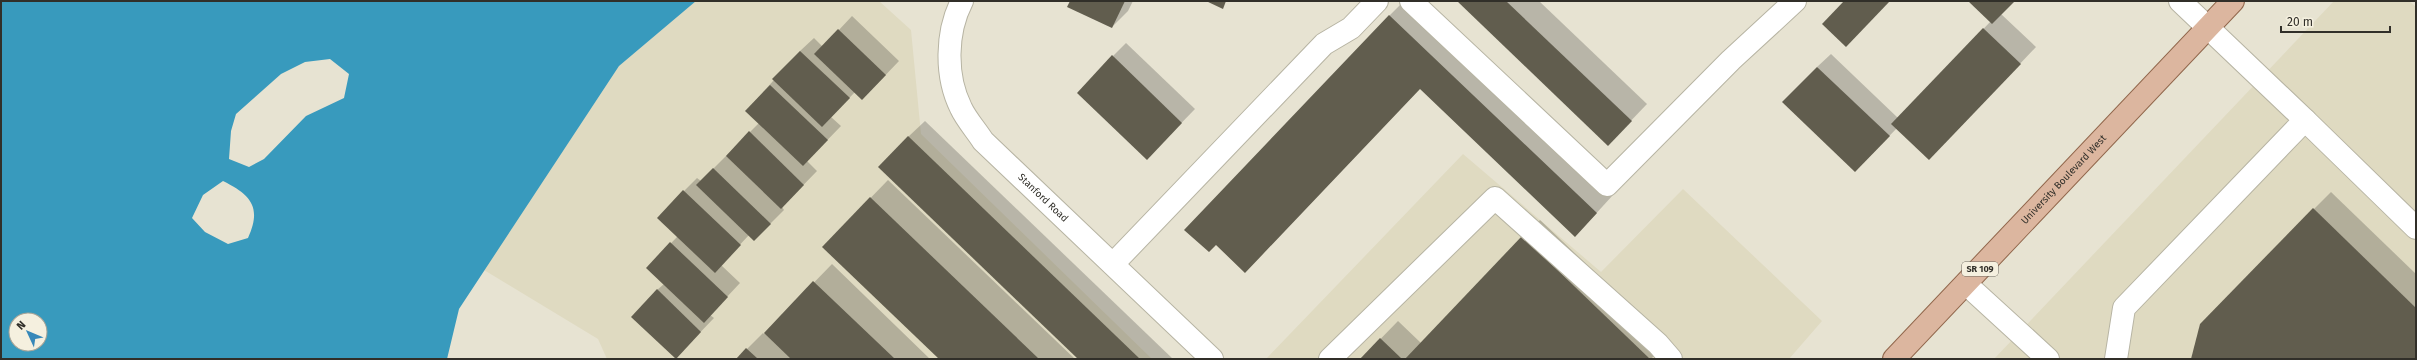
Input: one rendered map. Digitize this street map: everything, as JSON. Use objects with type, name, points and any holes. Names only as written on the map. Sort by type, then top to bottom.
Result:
[{"type":"main road","name":"University Boulevard West","points":[[1894,359],[2233,1]]},
{"type":"street","name":"Stanford Road","points":[[962,1],[956,12],[949,45],[951,73],[961,108],[983,141],[1212,359]]},
{"type":"street","points":[[1113,264],[1324,44],[1351,28],[1377,1]]},
{"type":"street","points":[[1411,1],[1607,185],[1731,60],[1795,1]]},
{"type":"street","points":[[2180,1],[2416,228]]},
{"type":"street","points":[[2116,359],[2124,308],[2305,120]]},
{"type":"street","points":[[1330,359],[1495,198],[1658,344],[1671,359]]},
{"type":"street","points":[[1966,284],[2048,359]]},
{"type":"shaded area","points":[[696,1],[879,1],[911,30],[921,134],[1152,359],[607,359],[598,339],[484,270],[619,66]]},
{"type":"shaded area","points":[[2334,1],[2409,1],[2416,7],[2416,359],[1994,359]]},
{"type":"shaded area","points":[[1463,154],[1601,272],[1683,189],[1822,321],[1789,359],[1266,359]]},
{"type":"water","points":[[1,1],[696,1],[619,66],[459,309],[447,359],[1,359]],"holes":[[[330,59],[349,74],[344,98],[306,116],[264,159],[249,167],[229,159],[231,131],[236,114],[281,74],[305,62]],[[223,181],[241,191],[247,197],[254,210],[254,218],[248,238],[228,244],[205,232],[192,218],[203,195]]]},
{"type":"building","points":[[1070,1],[1125,1],[1112,28],[1067,7]]},
{"type":"building","points":[[1206,1],[1226,1],[1223,9]]},
{"type":"building","points":[[1457,1],[1506,1],[1632,121],[1608,146]]},
{"type":"building","points":[[1844,1],[1890,1],[1846,47],[1822,24]]},
{"type":"building","points":[[1968,1],[2015,1],[1992,24]]},
{"type":"building","points":[[1389,15],[1597,213],[1575,237],[1420,89],[1245,273],[1216,245],[1209,252],[1184,230]]},
{"type":"building","points":[[1983,28],[2021,64],[1929,160],[1891,124]]},
{"type":"building","points":[[838,29],[886,75],[862,100],[814,54]]},
{"type":"building","points":[[800,51],[850,98],[822,127],[772,79]]},
{"type":"building","points":[[1112,55],[1182,123],[1147,160],[1077,93]]},
{"type":"building","points":[[1817,67],[1890,136],[1855,172],[1782,102]]},
{"type":"building","points":[[770,85],[828,140],[803,166],[745,111]]},
{"type":"building","points":[[749,131],[804,185],[781,209],[726,156]]},
{"type":"building","points":[[908,136],[1140,359],[1078,359],[878,167]]},
{"type":"building","points":[[713,168],[771,224],[754,241],[696,185]]},
{"type":"building","points":[[683,190],[741,245],[715,273],[657,218]]},
{"type":"building","points":[[870,197],[1039,359],[939,359],[822,247]]},
{"type":"building","points":[[2313,208],[2416,308],[2416,359],[2191,359],[2200,324]]},
{"type":"building","points":[[1522,236],[1650,359],[1405,359]]},
{"type":"building","points":[[670,242],[728,297],[704,323],[646,268]]},
{"type":"building","points":[[813,281],[895,359],[791,359],[764,333]]},
{"type":"building","points":[[657,289],[701,332],[676,359],[631,317]]},
{"type":"building","points":[[1380,338],[1402,359],[1360,359]]},
{"type":"building","points":[[746,348],[758,359],[736,359]]}]
